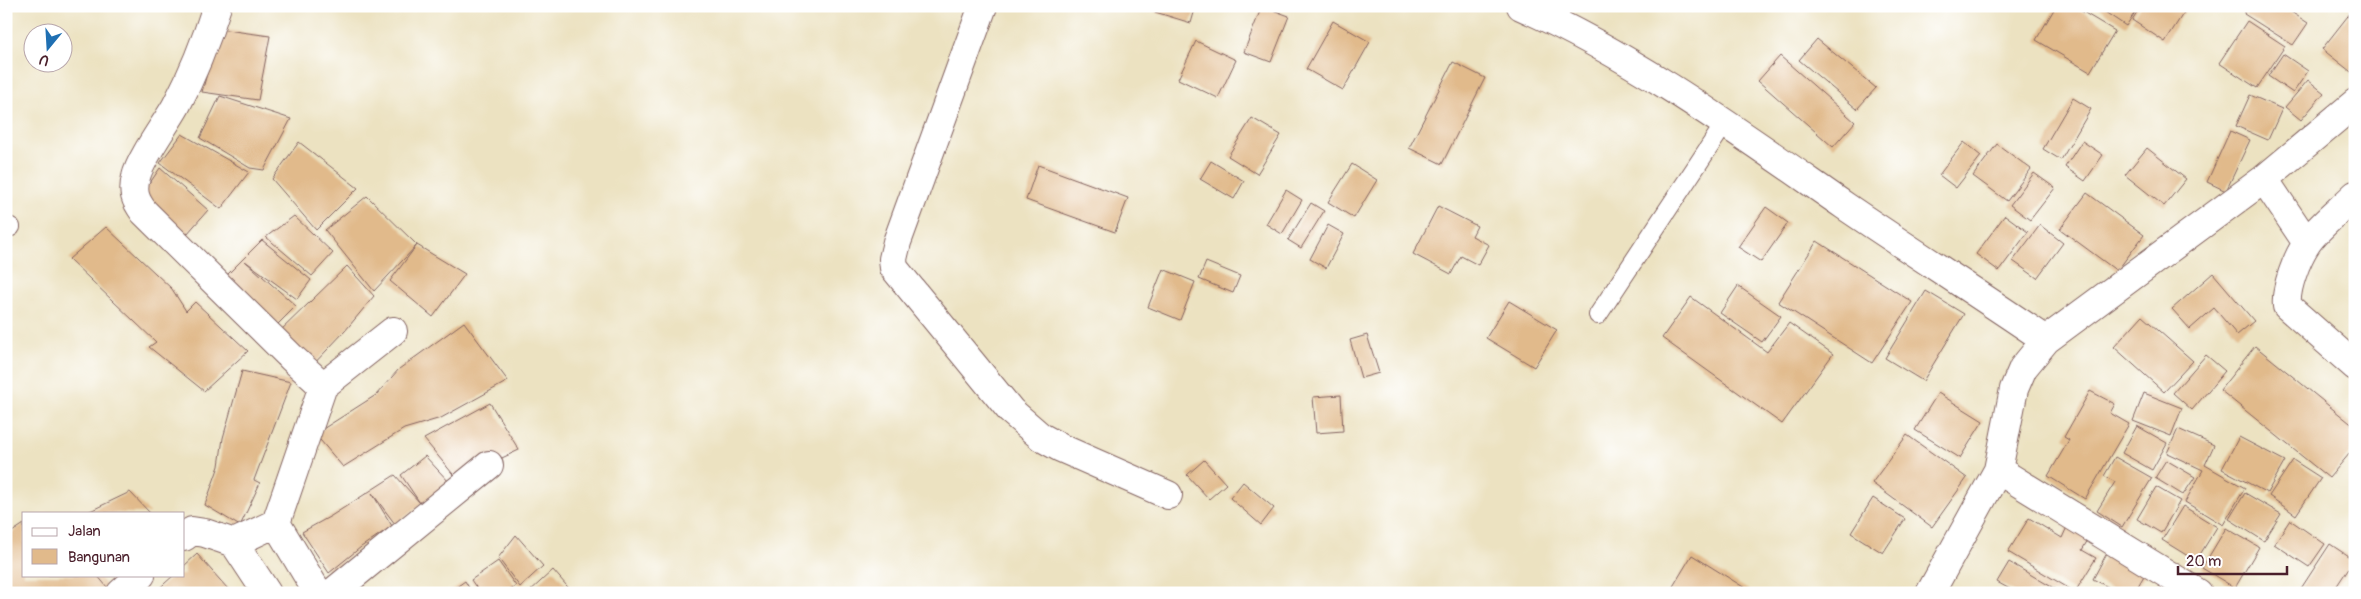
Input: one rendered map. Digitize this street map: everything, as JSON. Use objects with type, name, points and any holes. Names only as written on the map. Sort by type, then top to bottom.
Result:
[{"type":"street","points":[[217,6],[204,48],[180,97],[136,175],[135,200],[292,358],[323,386]]},
{"type":"street","points":[[983,6],[897,242],[893,260],[894,268],[1011,411],[1040,437],[1168,495]]},
{"type":"street","points":[[1521,6],[1648,74],[1725,123],[1897,242],[2046,340]]},
{"type":"street","points":[[1930,593],[1998,470],[2014,389],[2023,368],[2046,340],[2264,179],[2355,103]]},
{"type":"street","points":[[2264,179],[2307,243]]},
{"type":"street","points":[[2355,195],[2307,243],[2288,287],[2287,306],[2355,366]]},
{"type":"street","points":[[234,543],[276,523],[323,386],[393,331]]},
{"type":"street","points":[[332,593],[489,464]]},
{"type":"street","points":[[1998,470],[2198,593]]},
{"type":"street","points":[[276,523],[318,593]]},
{"type":"street","points":[[185,536],[192,532],[206,533],[234,543],[267,593]]},
{"type":"street","points":[[122,593],[140,576]]},
{"type":"lane","points":[[1598,315],[1725,123]]},
{"type":"building","points":[[1156,6],[1196,6],[1191,23],[1155,12]]},
{"type":"building","points":[[1262,6],[1289,16],[1271,62],[1244,52]]},
{"type":"building","points":[[2056,6],[2073,6],[2115,31],[2090,72],[2036,40]]},
{"type":"building","points":[[2100,6],[2139,6],[2126,26],[2099,8]]},
{"type":"building","points":[[2141,6],[2188,6],[2165,42],[2132,20]]},
{"type":"building","points":[[2249,6],[2282,6],[2308,23],[2293,45],[2244,14]]},
{"type":"building","points":[[2294,6],[2305,6],[2302,11]]},
{"type":"building","points":[[2355,7],[2355,75],[2322,49]]},
{"type":"building","points":[[1333,21],[1370,42],[1343,90],[1306,69]]},
{"type":"building","points":[[2247,21],[2285,46],[2257,88],[2219,63]]},
{"type":"building","points":[[219,29],[270,36],[258,100],[202,92]]},
{"type":"building","points":[[1817,39],[1876,88],[1857,109],[1799,60]]},
{"type":"building","points":[[1196,41],[1236,60],[1218,98],[1178,79]]},
{"type":"building","points":[[2283,54],[2308,71],[2293,93],[2268,76]]},
{"type":"building","points":[[1780,56],[1855,122],[1833,147],[1758,81]]},
{"type":"building","points":[[1453,62],[1485,78],[1442,164],[1409,148]]},
{"type":"building","points":[[2308,80],[2324,93],[2301,120],[2285,107]]},
{"type":"building","points":[[2250,95],[2282,109],[2268,140],[2236,126]]},
{"type":"building","points":[[220,96],[291,119],[264,170],[250,168],[200,138]]},
{"type":"building","points":[[2073,98],[2091,109],[2061,160],[2043,149]]},
{"type":"building","points":[[1252,118],[1281,135],[1257,174],[1228,156]]},
{"type":"building","points":[[2230,131],[2250,140],[2226,191],[2207,182]]},
{"type":"building","points":[[182,134],[249,172],[221,209],[160,163]]},
{"type":"building","points":[[2082,141],[2103,155],[2085,181],[2065,167]]},
{"type":"building","points":[[299,142],[358,188],[316,230],[272,179]]},
{"type":"building","points":[[1964,142],[1981,156],[1956,188],[1939,175]]},
{"type":"building","points":[[1997,144],[2031,169],[2007,201],[1973,176]]},
{"type":"building","points":[[2147,148],[2186,179],[2164,206],[2125,175]]},
{"type":"building","points":[[1211,161],[1244,181],[1234,199],[1200,179]]},
{"type":"building","points":[[1352,164],[1377,180],[1354,218],[1328,202]]},
{"type":"building","points":[[1038,165],[1128,198],[1115,232],[1026,200]]},
{"type":"building","points":[[160,168],[208,210],[180,242],[139,199]]},
{"type":"building","points":[[2034,173],[2055,188],[2030,220],[2010,205]]},
{"type":"building","points":[[1286,190],[1302,200],[1282,234],[1266,224]]},
{"type":"building","points":[[2087,193],[2144,235],[2117,271],[2060,229]]},
{"type":"building","points":[[367,196],[417,245],[374,291],[325,230]]},
{"type":"building","points":[[1311,203],[1324,211],[1301,248],[1288,240]]},
{"type":"building","points":[[1438,206],[1477,226],[1472,236],[1489,245],[1478,265],[1461,256],[1451,274],[1413,254]]},
{"type":"building","points":[[1766,207],[1788,223],[1761,262],[1738,247]]},
{"type":"building","points":[[2005,215],[2028,232],[1999,271],[1976,254]]},
{"type":"building","points":[[294,216],[333,253],[312,276],[266,237]]},
{"type":"building","points":[[1328,225],[1344,234],[1326,268],[1310,259]]},
{"type":"building","points":[[2040,225],[2063,243],[2037,278],[2013,261]]},
{"type":"building","points":[[106,227],[172,289],[186,311],[195,302],[248,351],[204,391],[149,347],[156,342],[69,259]]},
{"type":"building","points":[[262,240],[311,280],[297,299],[245,261],[296,306],[272,330],[221,281]]},
{"type":"building","points":[[1817,241],[1912,302],[1872,363],[1778,302]]},
{"type":"building","points":[[417,245],[465,274],[433,317],[390,281]]},
{"type":"building","points":[[1206,262],[1240,276],[1233,293],[1199,279]]},
{"type":"building","points":[[347,266],[374,296],[345,331],[310,368],[276,335]]},
{"type":"building","points":[[1163,269],[1195,282],[1180,320],[1148,307]]},
{"type":"building","points":[[2213,273],[2254,321],[2237,335],[2214,308],[2190,329],[2172,309]]},
{"type":"building","points":[[1738,286],[1781,316],[1762,342],[1720,313]]},
{"type":"building","points":[[1926,291],[1964,314],[1923,381],[1885,358]]},
{"type":"building","points":[[1691,297],[1767,352],[1789,323],[1833,354],[1782,424],[1662,338]]},
{"type":"building","points":[[1509,301],[1557,330],[1534,367],[1486,338]]},
{"type":"building","points":[[2142,316],[2193,361],[2164,392],[2114,347]]},
{"type":"building","points":[[464,322],[508,381],[441,418],[404,429],[343,467],[315,434],[376,395],[399,369]]},
{"type":"building","points":[[1367,335],[1379,373],[1361,378],[1350,340]]},
{"type":"building","points":[[2255,346],[2355,427],[2355,447],[2329,478],[2220,390]]},
{"type":"building","points":[[2206,355],[2225,371],[2192,410],[2173,393]]},
{"type":"building","points":[[242,371],[291,382],[254,480],[260,483],[240,526],[205,505],[219,466],[223,438]]},
{"type":"building","points":[[2090,391],[2115,404],[2110,413],[2129,424],[2085,499],[2048,476],[2069,440],[2064,437]]},
{"type":"building","points":[[1938,393],[1983,421],[1960,458],[1915,430]]},
{"type":"building","points":[[2144,393],[2182,408],[2171,436],[2133,421]]},
{"type":"building","points":[[1341,395],[1343,431],[1316,433],[1313,397]]},
{"type":"building","points":[[490,403],[519,450],[457,479],[424,439]]},
{"type":"building","points":[[2137,426],[2167,443],[2152,470],[2122,453]]},
{"type":"building","points":[[2178,429],[2214,445],[2205,465],[2245,488],[2223,525],[2185,502],[2203,470],[2167,453]]},
{"type":"building","points":[[1907,435],[1967,478],[1932,527],[1872,483]]},
{"type":"building","points":[[2239,437],[2285,461],[2267,493],[2222,469]]},
{"type":"building","points":[[425,456],[450,483],[395,524],[372,493],[392,526],[361,547],[329,573],[302,532],[331,516],[395,475],[420,503],[401,475]]},
{"type":"building","points":[[2115,457],[2152,478],[2122,527],[2097,511],[2115,482],[2104,476]]},
{"type":"building","points":[[1204,460],[1226,484],[1209,499],[1187,475]]},
{"type":"building","points":[[2166,460],[2195,477],[2183,495],[2155,478]]},
{"type":"building","points":[[2293,460],[2321,478],[2296,515],[2269,496]]},
{"type":"building","points":[[1243,482],[1274,508],[1261,525],[1230,498]]},
{"type":"building","points":[[2156,487],[2180,501],[2161,533],[2137,519]]},
{"type":"building","points":[[130,492],[149,512],[88,512]]},
{"type":"building","points":[[2245,493],[2281,514],[2264,541],[2229,519]]},
{"type":"building","points":[[1873,498],[1905,519],[1883,553],[1851,533]]},
{"type":"building","points":[[2183,506],[2217,527],[2196,561],[2162,540]]},
{"type":"building","points":[[2029,518],[2062,538],[2067,527],[2089,538],[2082,550],[2096,558],[2075,592],[2008,552]]},
{"type":"building","points":[[2290,520],[2325,544],[2309,567],[2274,544]]},
{"type":"building","points":[[22,525],[22,576],[98,576],[112,593],[6,593],[6,536]]},
{"type":"building","points":[[2226,528],[2259,547],[2235,588],[2202,568]]},
{"type":"building","points":[[516,535],[543,566],[520,587],[498,558]]},
{"type":"building","points":[[2330,544],[2354,560],[2332,593],[2298,593]]},
{"type":"building","points":[[2107,553],[2145,574],[2134,593],[2119,593],[2093,579]]},
{"type":"building","points":[[197,554],[228,589],[228,593],[154,593],[173,576],[185,576],[185,565]]},
{"type":"building","points":[[1692,555],[1753,593],[1669,593]]},
{"type":"building","points":[[498,561],[516,586],[506,593],[480,593],[471,580]]},
{"type":"building","points":[[2009,562],[2062,593],[2017,593],[1997,582]]},
{"type":"building","points":[[553,570],[573,593],[528,593]]},
{"type":"building","points":[[465,581],[472,593],[448,593]]}]
